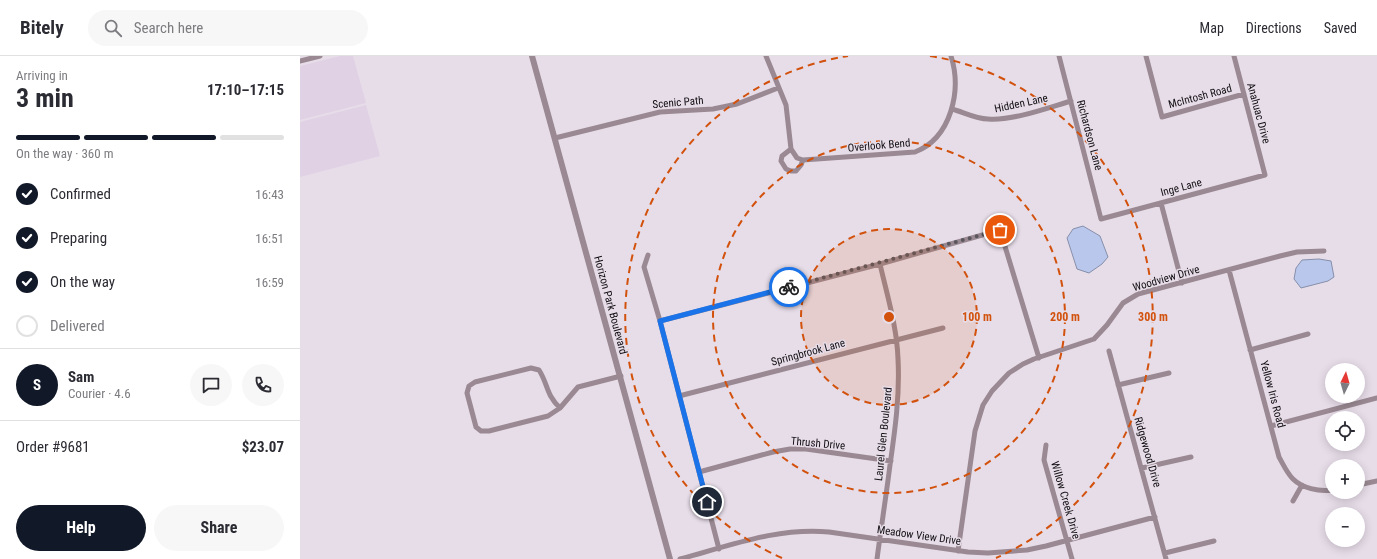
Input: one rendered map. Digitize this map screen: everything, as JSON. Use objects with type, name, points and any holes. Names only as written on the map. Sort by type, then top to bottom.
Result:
[{"type":"street","points":[[300,61],[320,56]]},
{"type":"street","name":"Horizon Park Boulevard","points":[[532,56],[670,559]]},
{"type":"street","points":[[766,56],[786,105],[791,149],[797,158],[803,160],[796,171],[786,169],[781,161],[782,156],[791,149]]},
{"type":"street","name":"Overlook Bend","points":[[803,160],[915,152],[925,148],[933,141],[947,121],[952,109],[956,85],[954,64],[951,56]]},
{"type":"street","name":"Richardson Lane","points":[[1059,56],[1101,219]]},
{"type":"street","name":"McIntosh Road","points":[[1146,56],[1162,117],[1244,94]]},
{"type":"street","name":"Anahuac Drive","points":[[1234,56],[1265,175]]},
{"type":"street","name":"Scenic Path","points":[[555,138],[660,112],[713,109],[737,104],[778,88]]},
{"type":"street","name":"Hidden Lane","points":[[952,109],[988,119],[994,119],[1013,117],[1071,102]]},
{"type":"street","name":"Inge Lane","points":[[1101,219],[1265,175]]},
{"type":"street","points":[[1161,203],[1182,283]]},
{"type":"street","points":[[660,321],[880,264],[1000,230],[1039,358]]},
{"type":"street","name":"Woodview Drive","points":[[958,551],[975,430],[982,410],[992,391],[1003,378],[1023,364],[1094,339],[1107,325],[1123,303],[1138,294],[1297,252],[1324,251]]},
{"type":"street","points":[[648,255],[644,267],[660,321],[719,548]]},
{"type":"street","name":"Laurel Glen Boulevard","points":[[877,559],[897,417],[899,392],[896,340],[880,264]]},
{"type":"street","name":"Yellow Iris Road","points":[[1229,270],[1279,457],[1292,479],[1302,485],[1316,490],[1325,490]]},
{"type":"street","name":"Springbrook Lane","points":[[679,396],[943,328]]},
{"type":"street","points":[[1250,350],[1308,334]]},
{"type":"street","name":"Ridgewood Drive","points":[[1109,351],[1166,559]]},
{"type":"street","points":[[560,408],[553,402],[548,394],[539,370],[531,368],[475,382],[469,386],[467,393],[476,427],[481,431],[489,431],[548,416],[560,408],[578,387],[621,376]]},
{"type":"street","points":[[1118,385],[1169,373]]},
{"type":"street","points":[[1271,426],[1377,398]]},
{"type":"street","name":"Willow Creek Drive","points":[[1046,445],[1044,460],[1072,559]]},
{"type":"street","name":"Thrush Drive","points":[[699,472],[790,449],[806,449],[891,461]]},
{"type":"street","points":[[1142,468],[1191,457]]},
{"type":"street","points":[[1365,484],[1377,481]]},
{"type":"street","points":[[1293,501],[1302,485]]},
{"type":"street","name":"Meadow View Drive","points":[[680,559],[774,534],[796,531],[818,531],[958,551],[988,553],[1008,552],[1034,548],[1155,517]]},
{"type":"street","points":[[1165,553],[1214,540]]},
{"type":"shaded area","points":[[340,56],[353,56],[366,103],[300,120],[300,66]]},
{"type":"shaded area","points":[[366,105],[380,156],[300,177],[300,122]]},
{"type":"water","points":[[1083,226],[1100,236],[1108,257],[1102,264],[1089,273],[1077,269],[1067,238],[1073,229]]},
{"type":"water","points":[[1319,259],[1331,261],[1334,277],[1328,281],[1301,288],[1294,279],[1296,268],[1302,260]]},
{"type":"way so far","points":[[789,287],[880,264],[1000,230]]},
{"type":"route","points":[[707,502],[660,321],[789,287]]}]
